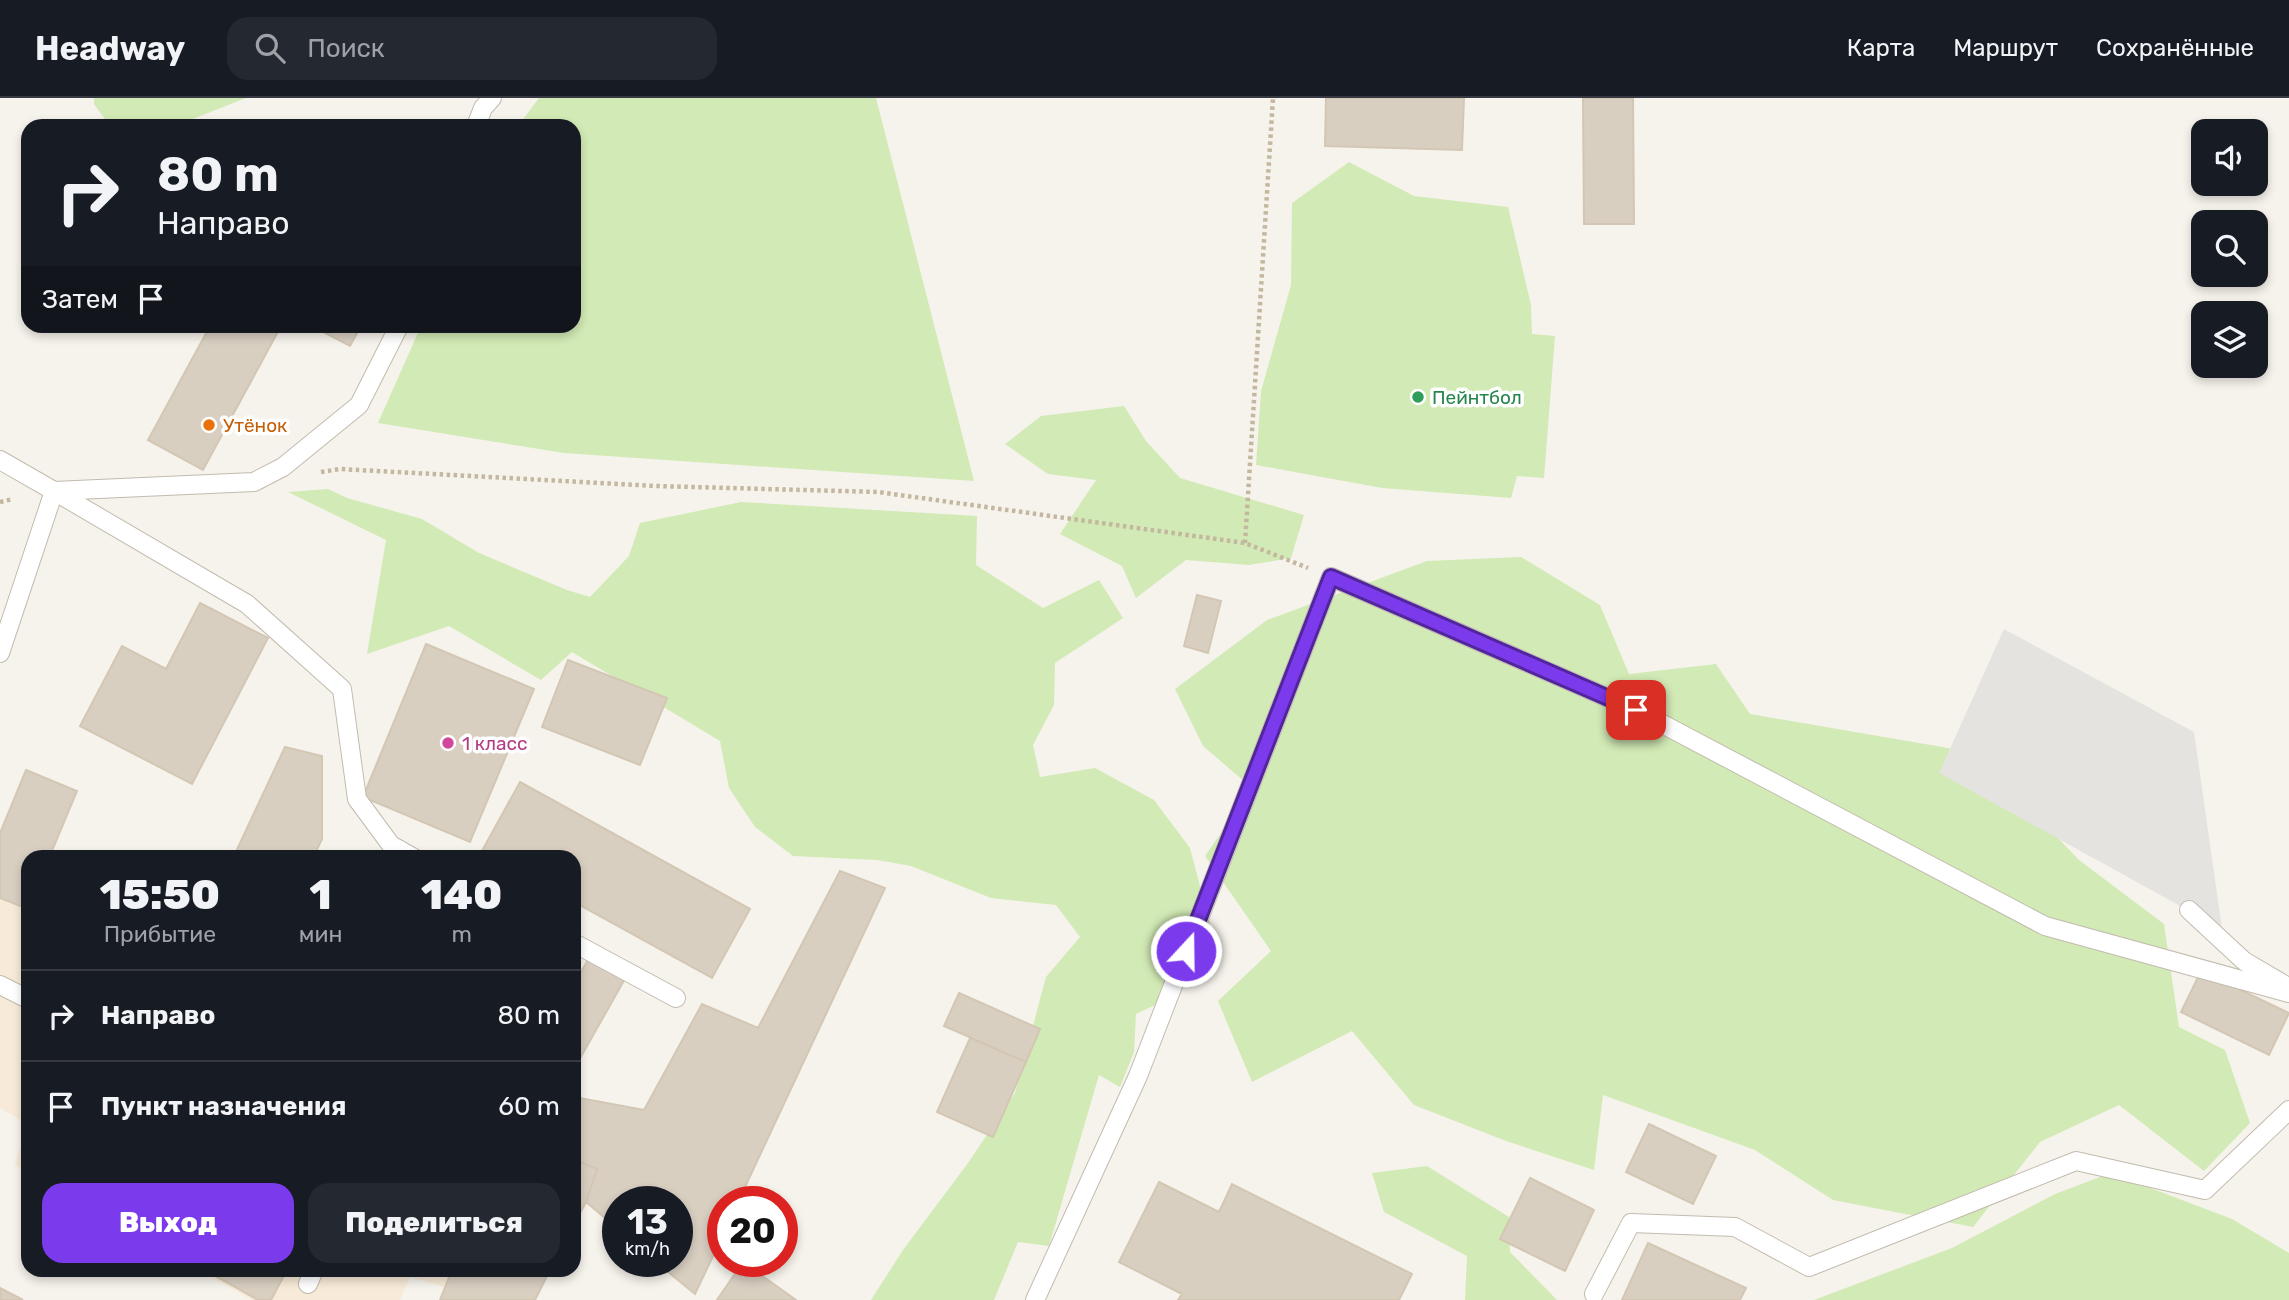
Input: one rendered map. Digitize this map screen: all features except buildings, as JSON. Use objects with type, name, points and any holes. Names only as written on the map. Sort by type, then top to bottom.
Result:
[{"type":"lane","points":[[479,119],[483,108],[492,98]]},
{"type":"lane","points":[[54,491],[254,482],[283,467],[359,405],[395,333]]},
{"type":"lane","points":[[0,460],[247,604],[342,689],[357,799],[391,845],[400,850]]},
{"type":"lane","points":[[0,653],[54,491]]},
{"type":"lane","points":[[1035,1300],[1138,1076],[1331,577],[1636,710],[2045,926],[2289,990]]},
{"type":"lane","points":[[2189,910],[2244,961],[2289,990]]},
{"type":"lane","points":[[581,947],[676,998]]},
{"type":"lane","points":[[0,985],[21,996]]},
{"type":"lane","points":[[1594,1294],[1631,1223],[1735,1227],[1809,1267],[2076,1161],[2205,1190],[2289,1110]]},
{"type":"path","points":[[1245,543],[1273,98]]},
{"type":"path","points":[[316,473],[340,469],[656,486],[878,492],[1245,543],[1331,577]]},
{"type":"shaded area","points":[[2004,629],[2194,732],[2222,929],[1939,773]]},
{"type":"shaded area","points":[[0,898],[21,907],[21,1120],[0,1108]]},
{"type":"shaded area","points":[[21,1144],[21,1168],[15,1165]]},
{"type":"shaded area","points":[[211,1277],[410,1277],[400,1300],[252,1300]]},
{"type":"shaded area","points":[[410,1277],[449,1277],[445,1287]]},
{"type":"green space","points":[[94,98],[246,98],[193,119],[105,119],[94,104]]},
{"type":"green space","points":[[539,98],[876,98],[974,481],[564,453],[378,423],[418,333],[581,333],[581,119],[523,119]]},
{"type":"green space","points":[[1349,162],[1414,196],[1508,207],[1531,305],[1532,334],[1555,336],[1544,478],[1517,476],[1511,498],[1382,488],[1256,465],[1261,391],[1291,285],[1292,203]]},
{"type":"green space","points":[[1124,406],[1146,441],[1180,478],[1304,515],[1291,558],[1249,565],[1186,560],[1136,598],[1122,566],[1060,534],[1096,480],[1048,474],[1005,444],[1041,416]]},
{"type":"green space","points":[[328,489],[347,498],[422,519],[479,553],[590,597],[629,556],[640,523],[741,502],[977,516],[976,565],[1043,608],[1099,580],[1123,618],[1055,663],[1054,705],[1033,745],[1040,777],[1095,768],[1154,800],[1190,848],[1214,939],[1180,949],[1168,999],[1136,1014],[1134,1052],[1120,1087],[1099,1075],[1049,1246],[1018,1242],[994,1300],[871,1300],[903,1250],[968,1163],[1015,1093],[1046,977],[1080,937],[1056,905],[991,898],[911,866],[877,860],[793,856],[755,827],[729,788],[720,741],[572,652],[541,680],[449,626],[367,654],[386,540],[288,492]]},
{"type":"green space","points":[[1521,557],[1600,605],[1629,674],[1716,664],[1750,714],[1977,753],[2079,860],[2164,924],[2179,1027],[2225,1050],[2250,1123],[2204,1171],[2119,1105],[2040,1142],[1973,1227],[1833,1200],[1755,1150],[1603,1095],[1594,1170],[1506,1141],[1414,1105],[1352,1031],[1252,1082],[1218,1001],[1271,951],[1205,856],[1252,788],[1203,746],[1175,689],[1267,620],[1427,561]]},
{"type":"green space","points":[[1427,1166],[1509,1217],[1510,1252],[1557,1300],[1465,1300],[1467,1256],[1384,1212],[1372,1173]]},
{"type":"green space","points":[[2111,1173],[2232,1219],[2289,1253],[2289,1300],[1814,1300],[1952,1248],[2055,1194]]},
{"type":"place","name":"Пейнтбол","points":[[1418,397]]},
{"type":"place","name":"Утёнок","points":[[209,425]]},
{"type":"place","name":"1 класс","points":[[448,743]]},
{"type":"route","points":[[1186,951],[1331,577],[1636,710]]}]
